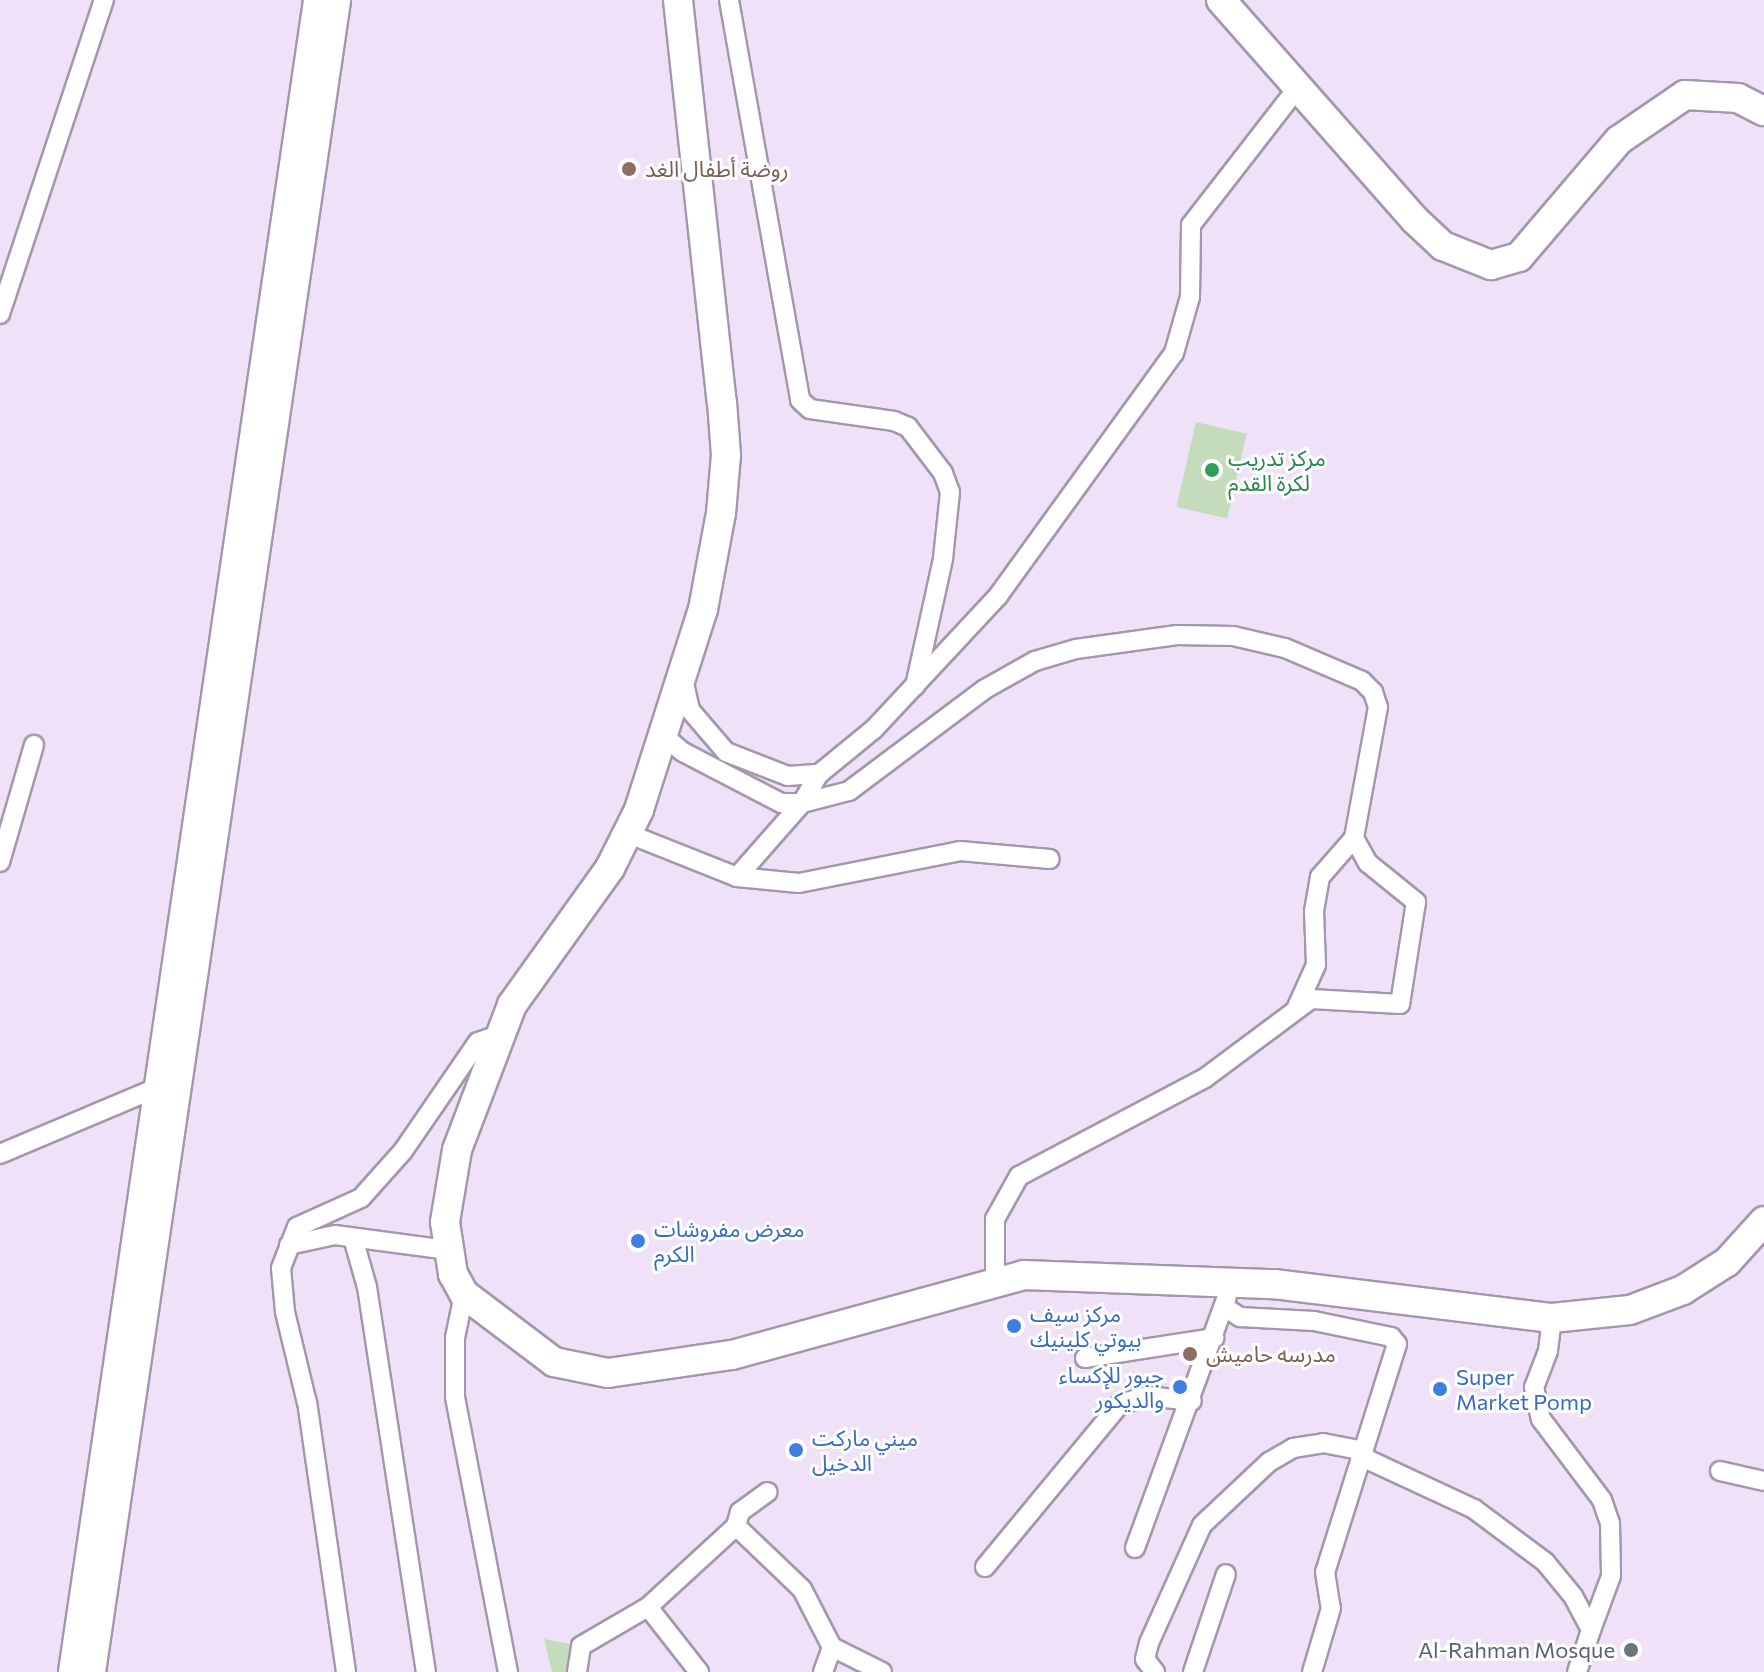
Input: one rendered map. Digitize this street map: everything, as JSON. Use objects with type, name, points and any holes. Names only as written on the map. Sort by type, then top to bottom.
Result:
[{"type":"main road","points":[[678,0],[726,455],[703,609],[665,737],[629,834],[545,953],[498,1035],[450,1174],[447,1250],[464,1294],[554,1362],[608,1373],[732,1355],[995,1280],[1122,1274],[1227,1295],[1552,1318],[1630,1310],[1683,1290],[1727,1262],[1764,1221]]},
{"type":"main road","points":[[1225,1],[1443,246],[1491,265],[1519,257],[1619,140],[1685,95],[1738,98],[1764,111]]},
{"type":"street","points":[[0,314],[104,0]]},
{"type":"street","points":[[92,1672],[167,1084],[317,0]]},
{"type":"street","points":[[72,1672],[337,0]]},
{"type":"street","points":[[729,0],[800,400],[810,409],[894,421],[908,427],[943,473],[950,492],[943,559],[915,686]]},
{"type":"street","points":[[737,877],[802,803],[819,774],[874,729],[998,596],[1174,353],[1190,297],[1191,225],[1299,86]]},
{"type":"street","points":[[665,737],[683,752],[781,803],[802,803],[849,791],[985,689],[1035,661],[1076,649],[1177,635],[1233,636],[1285,648],[1362,681],[1373,692],[1378,707],[1354,838],[1320,877],[1314,911],[1316,965],[1297,1007]]},
{"type":"street","points":[[682,678],[690,710],[726,752],[788,776],[819,774]]},
{"type":"street","points":[[0,862],[34,745]]},
{"type":"street","points":[[629,834],[737,877],[824,880],[960,851],[1050,859]]},
{"type":"street","points":[[995,1280],[995,1219],[1019,1176],[1205,1078],[1297,1007],[1323,996],[1400,1004],[1416,902],[1368,863],[1354,838]]},
{"type":"street","points":[[346,1672],[307,1403],[285,1312],[281,1268],[297,1227],[361,1198],[383,1177],[478,1042],[498,1035]]},
{"type":"street","points":[[0,1154],[167,1084]]},
{"type":"street","points":[[289,1245],[321,1236],[447,1250]]},
{"type":"street","points":[[353,1238],[367,1287],[426,1672]]},
{"type":"street","points":[[464,1294],[455,1338],[455,1397],[508,1672]]},
{"type":"street","points":[[1135,1548],[1192,1401],[1227,1295]]},
{"type":"street","points":[[1227,1295],[1240,1317],[1314,1321],[1391,1337],[1397,1344],[1325,1572],[1331,1608],[1312,1672]]},
{"type":"street","points":[[1552,1318],[1548,1351],[1534,1387],[1541,1419],[1602,1500],[1610,1523],[1611,1576],[1577,1672]]},
{"type":"street","points":[[1085,1358],[1214,1338]]},
{"type":"street","points":[[985,1567],[1120,1404],[1148,1396],[1192,1401]]},
{"type":"street","points":[[1155,1672],[1145,1659],[1149,1643],[1202,1525],[1269,1462],[1293,1448],[1323,1443],[1362,1454],[1434,1487],[1503,1529],[1562,1580],[1591,1630]]},
{"type":"street","points":[[1720,1471],[1764,1481]]},
{"type":"street","points":[[577,1672],[581,1646],[648,1607],[736,1526],[740,1512],[768,1492]]},
{"type":"street","points":[[736,1526],[802,1589],[832,1647],[882,1672]]},
{"type":"street","points":[[1193,1672],[1226,1574]]},
{"type":"street","points":[[648,1607],[699,1672]]},
{"type":"street","points":[[823,1672],[832,1647]]},
{"type":"green space","name":"مركز تدريب لكرة القدم","points":[[1196,422],[1247,434],[1227,518],[1176,507]]},
{"type":"green space","points":[[544,1639],[581,1646],[577,1672],[552,1672]]},
{"type":"place","name":"روضة أطفال الغد","points":[[629,169]]},
{"type":"place","name":"مركز تدريب لكرة القدم","points":[[1212,470]]},
{"type":"place","name":"معرض مفروشات الكرم","points":[[638,1241]]},
{"type":"place","name":"مركز سيف بيوتي كلينيك","points":[[1014,1326]]},
{"type":"place","name":"مدرسه حاميش","points":[[1190,1354]]},
{"type":"place","name":"جبور للإكساء والديكور","points":[[1180,1387]]},
{"type":"place","name":"Super Market Pomp","points":[[1440,1389]]},
{"type":"place","name":"ميني ماركت الدخيل","points":[[796,1450]]},
{"type":"place","name":"Al-Rahman Mosque","points":[[1631,1650]]}]
